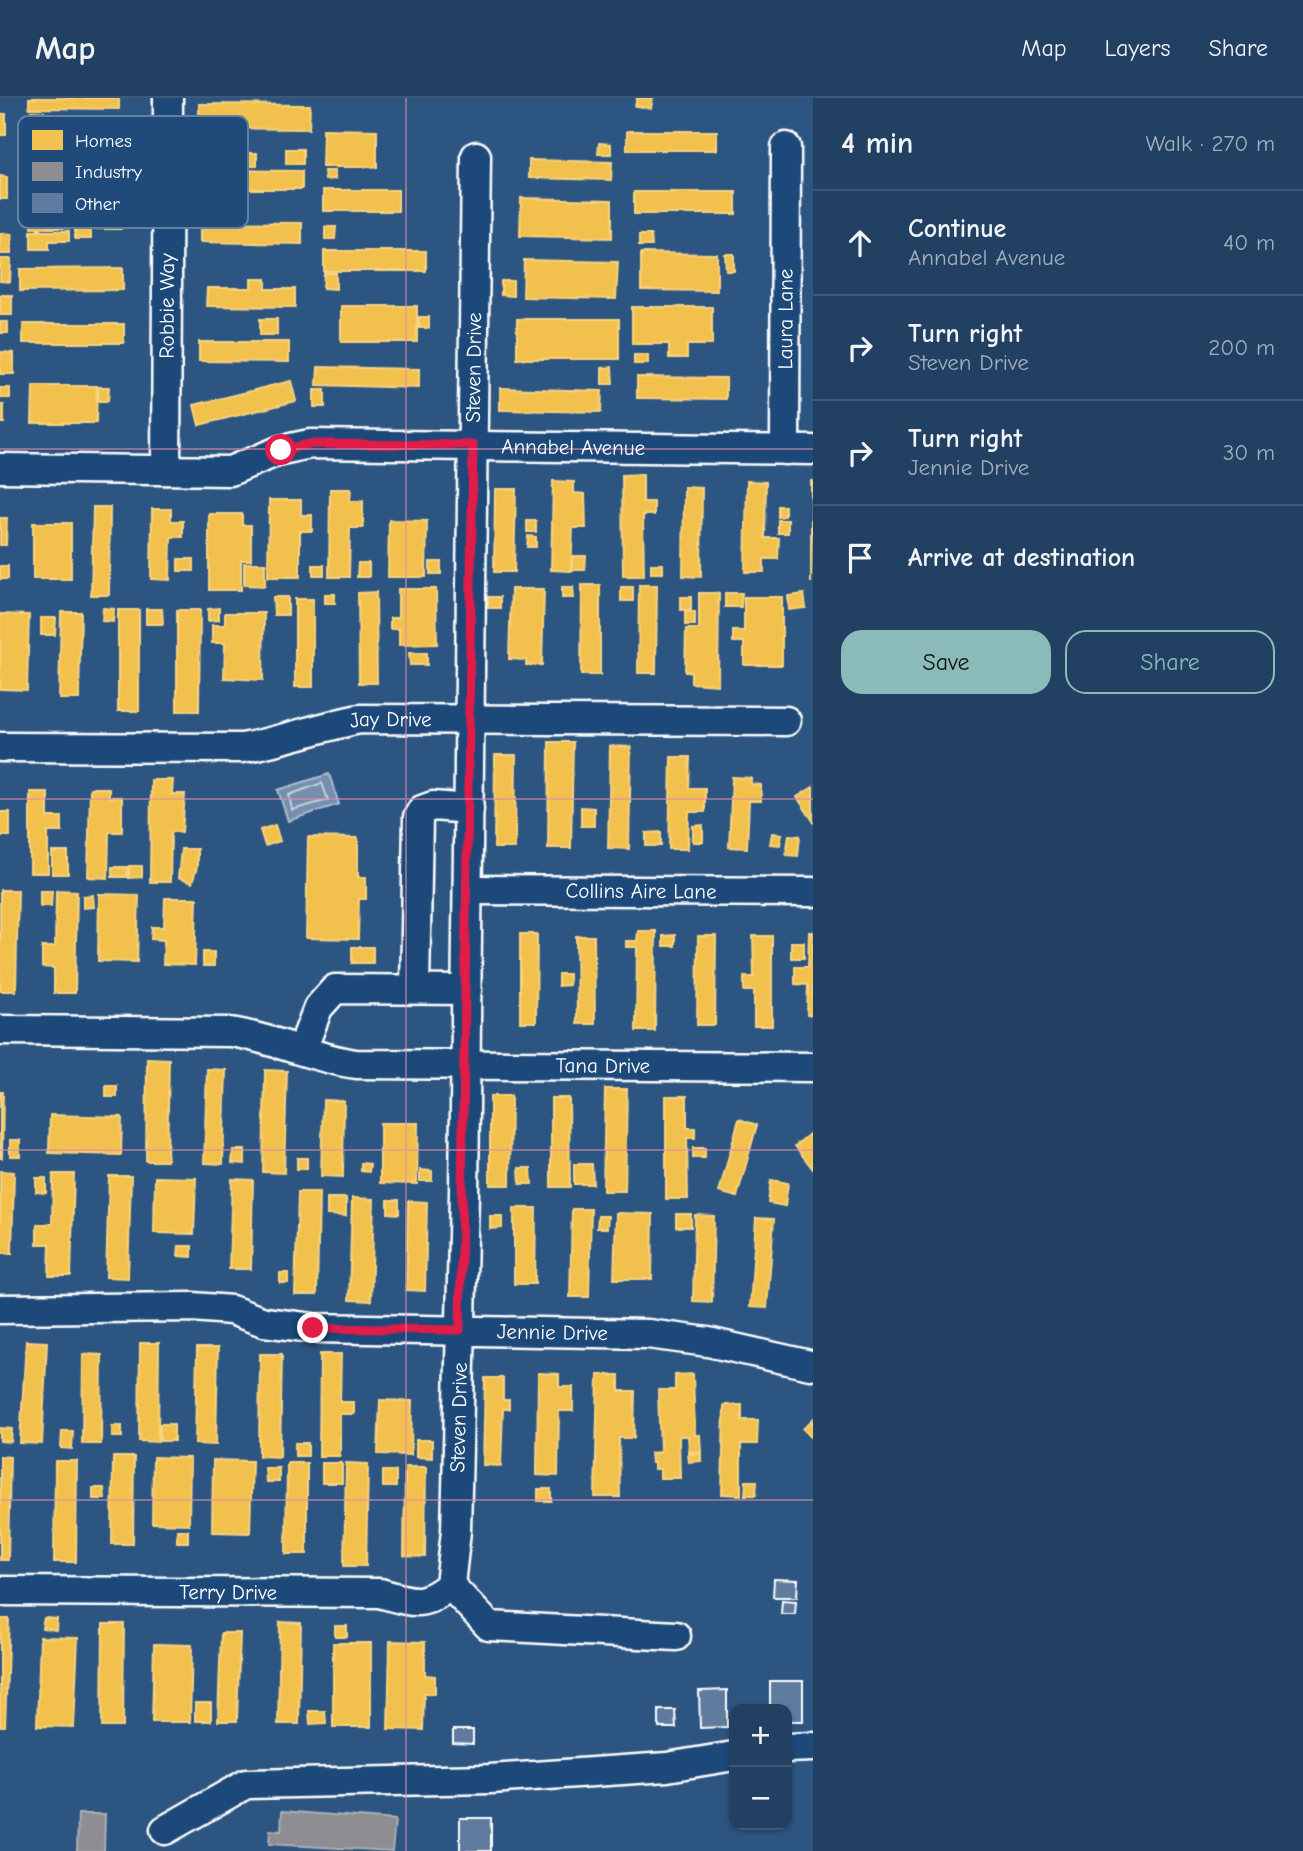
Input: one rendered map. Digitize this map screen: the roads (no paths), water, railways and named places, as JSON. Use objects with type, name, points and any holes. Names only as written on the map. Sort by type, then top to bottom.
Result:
[{"type":"street","name":"Robbie Way","points":[[168,98],[168,116]]},
{"type":"street","name":"Laura Lane","points":[[785,450],[786,147]]},
{"type":"street","name":"Steven Drive","points":[[450,1585],[456,1531],[466,1065],[476,156]]},
{"type":"street","name":"Robbie Way","points":[[166,470],[167,228]]},
{"type":"street","name":"Annabel Avenue","points":[[0,468],[230,471],[281,450],[310,444],[813,450]]},
{"type":"street","name":"Jay Drive","points":[[0,747],[242,748],[360,719],[786,721]]},
{"type":"street","points":[[415,989],[418,817],[422,810],[433,806],[469,809]]},
{"type":"street","name":"Collins Aire Lane","points":[[468,890],[813,892]]},
{"type":"street","points":[[0,1030],[230,1032],[263,1037],[302,1050],[318,1008],[335,989],[467,990]]},
{"type":"street","name":"Tana Drive","points":[[302,1050],[331,1060],[393,1064],[813,1067]]},
{"type":"street","name":"Jennie Drive","points":[[0,1309],[193,1307],[231,1310],[264,1322],[313,1328],[648,1334],[708,1342],[810,1365]]},
{"type":"street","points":[[450,1585],[489,1626],[676,1636]]},
{"type":"street","name":"Terry Drive","points":[[0,1591],[380,1593],[415,1602],[434,1599],[450,1585]]},
{"type":"street","points":[[792,1748],[813,1747]]},
{"type":"street","points":[[165,1830],[246,1784],[490,1779],[667,1766],[729,1757]]},
{"type":"water","points":[[329,774],[339,804],[288,821],[278,790]]}]
